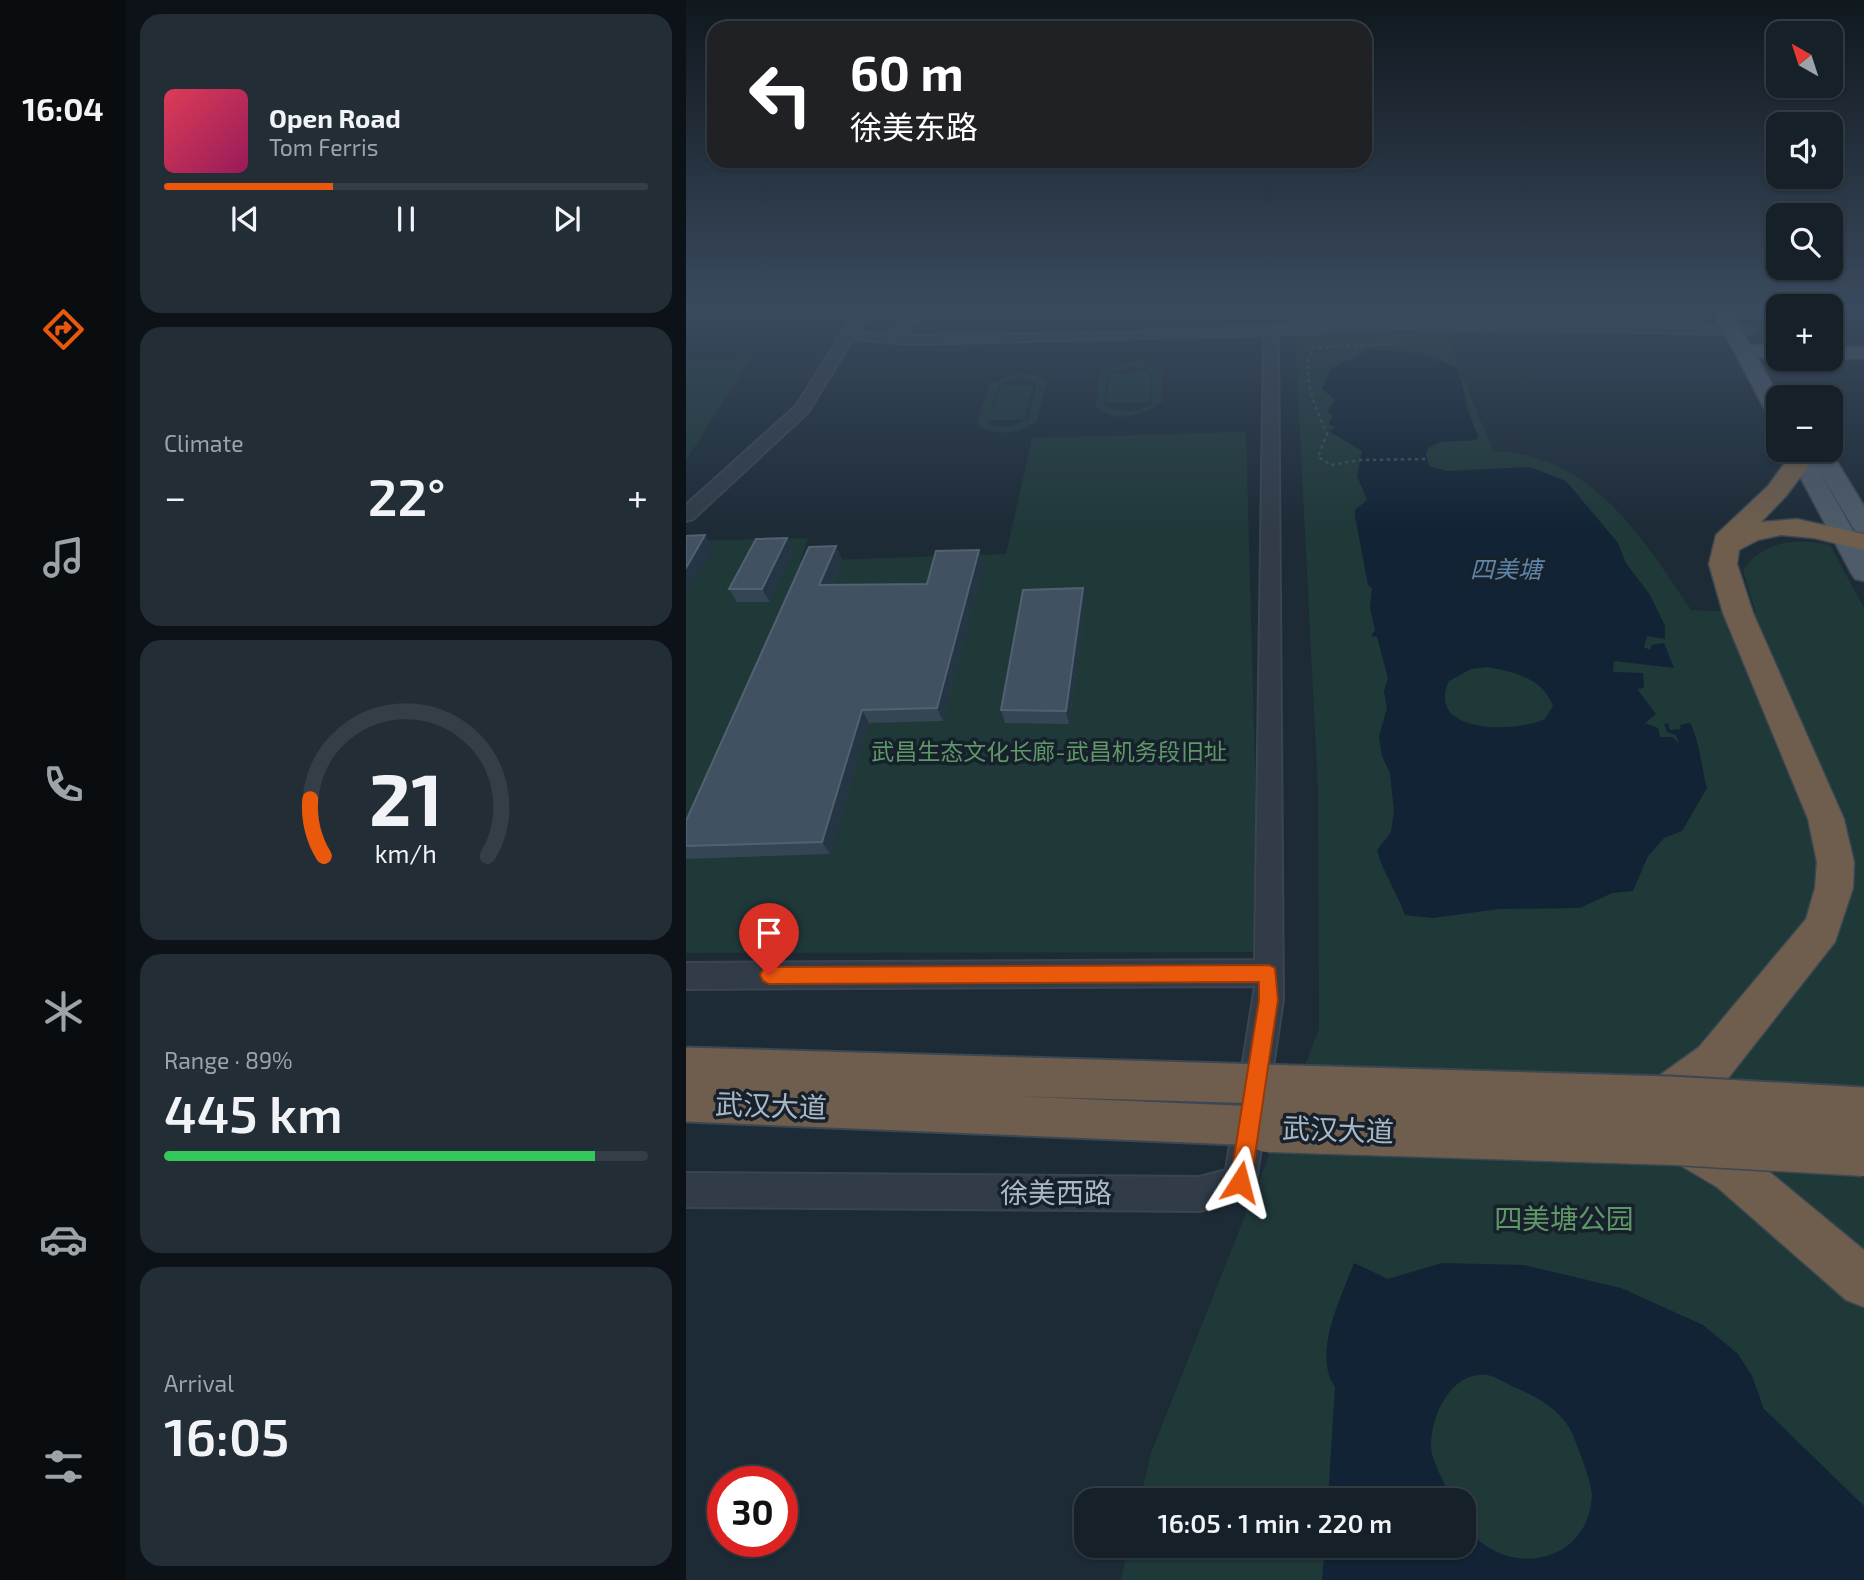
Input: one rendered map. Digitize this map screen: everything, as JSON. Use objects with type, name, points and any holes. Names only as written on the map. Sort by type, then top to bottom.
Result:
[{"type":"highway","points":[[1797,462],[1777,491],[1726,541],[1726,580],[1826,819],[1835,850],[1837,881],[1832,906],[1812,940],[1714,1062],[1673,1118],[1864,1282]]},
{"type":"highway","points":[[1724,550],[1746,533],[1761,529],[1858,524]]},
{"type":"highway","name":"武汉大道","points":[[686,1067],[1673,1118],[1864,1150]]},
{"type":"highway","name":"武汉大道","points":[[686,1102],[1382,1131],[1864,1107]]},
{"type":"main road","points":[[1805,462],[1858,524]]},
{"type":"main road","points":[[1825,462],[1858,524],[1864,573]]},
{"type":"street","points":[[686,515],[802,409],[818,385]]},
{"type":"street","points":[[686,976],[1269,987],[1270,385]]},
{"type":"street","name":"徐美西路","points":[[686,1189],[1200,1194],[1240,1182],[1269,987]]},
{"type":"path","points":[[1309,385],[1327,434],[1318,457],[1331,465],[1359,460],[1427,459]]},
{"type":"green space","points":[[686,385],[734,385],[686,460]]},
{"type":"green space","points":[[990,385],[1000,385],[988,424],[1010,427],[1028,419],[1037,385],[1046,385],[1037,421],[1023,429],[994,432],[979,426],[977,420]]},
{"type":"green space","points":[[1002,385],[1034,385],[1025,420],[989,420]]},
{"type":"green space","points":[[1098,385],[1106,385],[1104,404],[1128,411],[1147,407],[1152,403],[1152,385],[1163,385],[1162,402],[1138,414],[1119,417],[1103,412],[1096,406]]},
{"type":"green space","points":[[1108,385],[1151,385],[1150,402],[1106,403]]},
{"type":"green space","name":"四美塘公园","points":[[1298,385],[1466,385],[1493,451],[1528,456],[1559,467],[1586,483],[1632,528],[1691,610],[1756,613],[1743,570],[1751,560],[1770,547],[1782,544],[1806,541],[1830,545],[1864,608],[1864,1580],[1121,1580],[1126,1558],[1476,1558],[1476,1488],[1143,1488],[1151,1453],[1319,1029],[1318,790]]},
{"type":"green space","name":"武昌生态文化长廊-武昌机务段旧址","points":[[1246,432],[1260,952],[686,953],[686,541],[809,538],[800,561],[1006,554],[1032,438]]},
{"type":"water","name":"四美塘","points":[[1324,385],[1462,385],[1478,436],[1476,440],[1441,442],[1428,448],[1426,455],[1429,466],[1447,471],[1530,467],[1566,481],[1618,543],[1626,563],[1650,595],[1665,626],[1665,639],[1647,636],[1644,647],[1650,650],[1652,645],[1664,643],[1674,668],[1614,661],[1613,672],[1643,673],[1644,688],[1637,689],[1656,714],[1645,723],[1658,728],[1660,737],[1673,737],[1679,744],[1676,735],[1667,732],[1664,724],[1668,723],[1670,730],[1681,729],[1680,725],[1690,723],[1707,788],[1682,831],[1664,838],[1648,856],[1633,891],[1612,893],[1580,908],[1499,909],[1433,918],[1405,915],[1377,850],[1391,832],[1394,811],[1390,773],[1382,756],[1379,737],[1387,708],[1384,691],[1388,678],[1377,637],[1371,636],[1375,630],[1370,608],[1372,588],[1368,585],[1355,516],[1355,510],[1367,500],[1357,476],[1362,451],[1329,431],[1336,427],[1329,424],[1333,415],[1327,411],[1335,400],[1322,389]],"holes":[[[1488,667],[1517,674],[1535,683],[1548,696],[1553,706],[1545,719],[1532,724],[1496,727],[1461,720],[1450,711],[1445,698],[1449,681],[1471,669]]]},
{"type":"water","points":[[1354,1263],[1388,1279],[1442,1263],[1524,1265],[1621,1288],[1703,1325],[1738,1354],[1752,1376],[1764,1409],[1864,1506],[1864,1580],[1322,1580],[1324,1558],[1476,1558],[1476,1536],[1500,1553],[1520,1558],[1541,1558],[1560,1551],[1576,1538],[1587,1519],[1592,1495],[1576,1443],[1560,1415],[1531,1395],[1487,1375],[1463,1380],[1453,1388],[1439,1409],[1431,1446],[1436,1466],[1446,1488],[1329,1488],[1335,1387],[1326,1358],[1327,1342],[1336,1309]]},
{"type":"building","points":[[705,535],[686,568],[686,536]]},
{"type":"building","points":[[787,538],[762,589],[729,589],[756,539]]},
{"type":"building","points":[[836,546],[819,585],[927,584],[936,551],[979,550],[937,708],[862,710],[822,842],[686,846],[686,821],[809,547]]},
{"type":"building","points":[[1083,588],[1066,711],[1001,710],[1023,590]]},
{"type":"route","points":[[769,975],[1269,974],[1269,1000],[1240,1182]]}]
